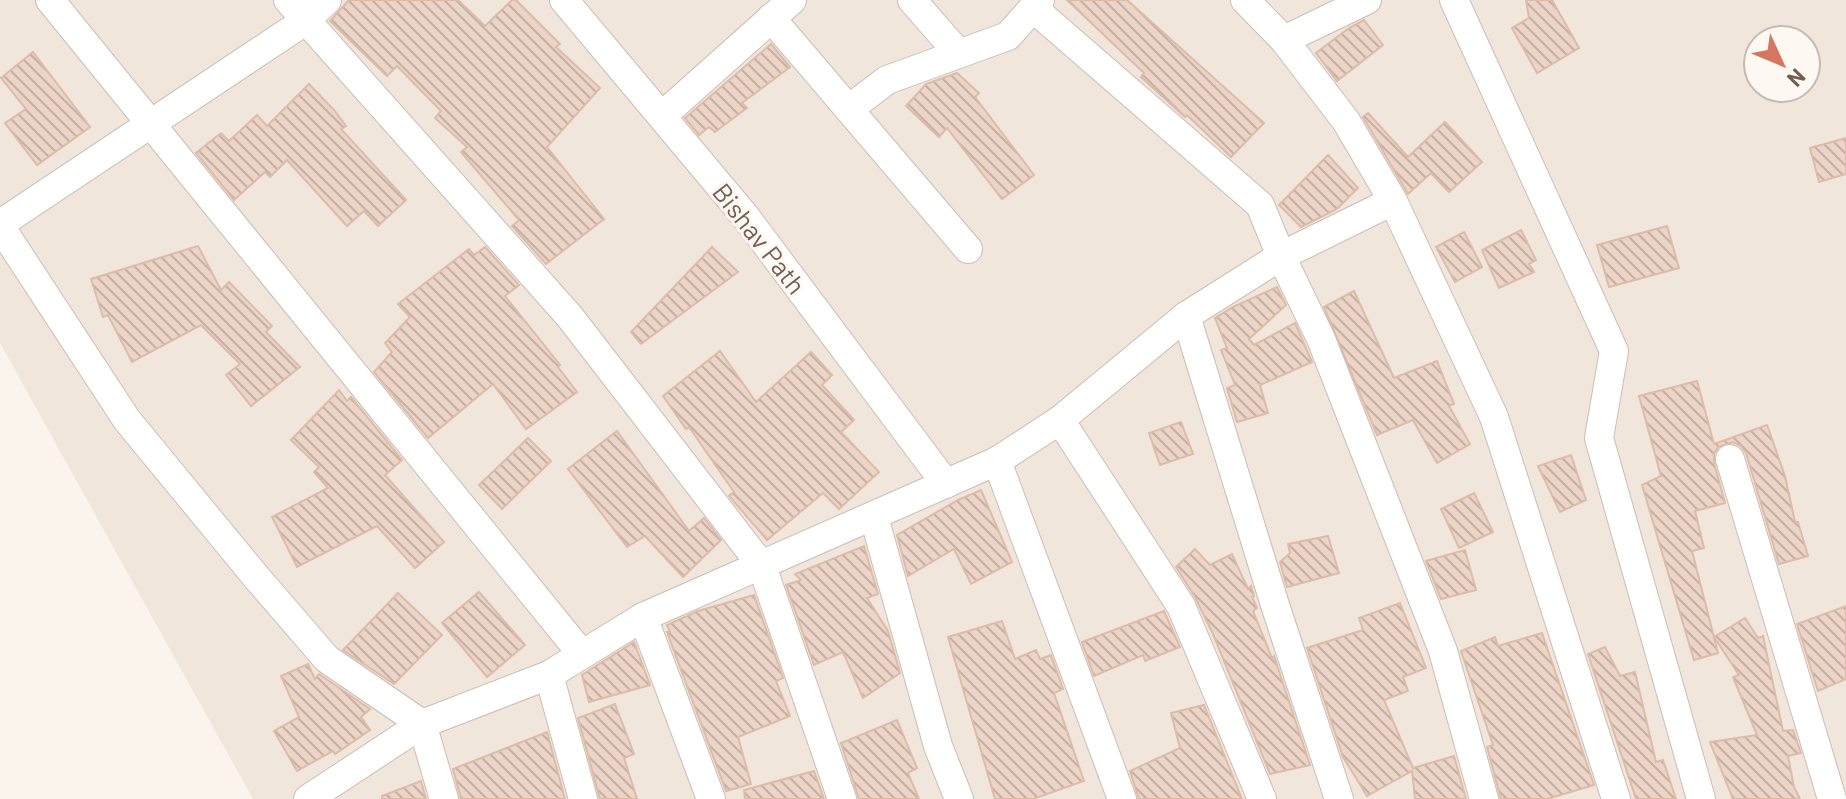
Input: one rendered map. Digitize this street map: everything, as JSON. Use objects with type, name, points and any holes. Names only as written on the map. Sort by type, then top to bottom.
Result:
[{"type":"street","points":[[50,0],[581,653]]},
{"type":"street","points":[[327,0],[297,10],[149,124],[0,225],[127,420],[257,578],[327,659],[422,724],[444,799]]},
{"type":"street","name":"Bishav Path","points":[[564,0],[745,216],[946,484]]},
{"type":"street","points":[[912,0],[959,54]]},
{"type":"street","points":[[1245,0],[1284,40],[1346,121],[1393,201],[1494,417],[1616,799]]},
{"type":"street","points":[[1284,40],[1367,0]]},
{"type":"street","points":[[1454,0],[1614,351],[1599,438],[1701,799]]},
{"type":"street","points":[[849,109],[887,80],[1008,36],[1036,4],[1260,205],[1321,339],[1443,651],[1484,799]]},
{"type":"street","points":[[663,115],[781,9],[849,109],[968,249]]},
{"type":"street","points":[[297,10],[570,317],[762,566],[842,799]]},
{"type":"street","points":[[308,799],[422,724],[549,675],[643,617],[997,461],[1060,420],[1186,316],[1281,256],[1393,201]]},
{"type":"street","points":[[1186,316],[1275,605],[1339,799]]},
{"type":"street","points":[[1060,420],[1181,606],[1262,799]]},
{"type":"street","points":[[1730,459],[1832,799]]},
{"type":"street","points":[[997,461],[1122,799]]},
{"type":"street","points":[[874,517],[938,746],[959,799]]},
{"type":"street","points":[[643,617],[711,799]]},
{"type":"street","points":[[549,675],[583,799]]},
{"type":"shaded area","points":[[0,0],[1846,0],[1846,799],[253,799],[0,343]]},
{"type":"building","points":[[349,0],[458,0],[485,26],[512,0],[516,0],[560,44],[556,47],[600,88],[547,147],[604,219],[546,264],[512,226],[519,220],[461,152],[467,147],[435,118],[441,111],[397,66],[387,76],[330,21]]},
{"type":"building","points":[[1067,0],[1127,0],[1264,123],[1231,157],[1141,77],[1144,73]]},
{"type":"building","points":[[1526,0],[1552,0],[1579,48],[1537,73],[1512,28],[1529,18]]},
{"type":"building","points":[[1364,20],[1383,45],[1337,81],[1316,53]]},
{"type":"building","points":[[771,44],[790,67],[742,103],[747,108],[715,132],[709,127],[699,135],[685,118]]},
{"type":"building","points":[[33,52],[90,127],[37,165],[5,123],[26,109],[1,78]]},
{"type":"building","points":[[957,73],[979,93],[975,97],[1034,175],[1002,199],[947,128],[939,137],[906,106],[926,84]]},
{"type":"building","points":[[309,84],[346,126],[341,129],[406,200],[378,226],[364,211],[347,226],[287,160],[270,177],[265,172],[234,200],[196,153],[221,133],[229,141],[257,115],[267,126]]},
{"type":"building","points":[[1368,113],[1408,157],[1445,122],[1482,162],[1449,192],[1431,173],[1408,194],[1363,117]]},
{"type":"building","points":[[1846,138],[1846,174],[1819,182],[1810,148]]},
{"type":"building","points":[[1328,155],[1358,188],[1337,209],[1301,227],[1279,205]]},
{"type":"building","points":[[1667,226],[1679,268],[1609,287],[1597,245]]},
{"type":"building","points":[[1521,230],[1536,260],[1529,264],[1534,272],[1499,288],[1482,250]]},
{"type":"building","points":[[1464,232],[1482,267],[1455,282],[1436,247]]},
{"type":"building","points":[[198,246],[221,290],[229,282],[272,326],[266,332],[300,367],[251,406],[226,375],[240,364],[201,325],[132,362],[108,315],[103,317],[91,279]]},
{"type":"building","points":[[485,247],[519,285],[505,296],[560,365],[558,367],[577,392],[526,429],[493,384],[428,438],[374,372],[392,352],[385,343],[410,317],[398,304],[469,249],[474,255]]},
{"type":"building","points":[[712,247],[738,272],[641,344],[631,332]]},
{"type":"building","points":[[1277,287],[1286,305],[1249,339],[1254,345],[1295,323],[1312,362],[1260,385],[1268,413],[1237,422],[1227,388],[1235,385],[1221,350],[1227,348],[1215,318]]},
{"type":"building","points":[[1354,291],[1394,378],[1437,361],[1454,404],[1449,406],[1470,444],[1437,463],[1413,420],[1377,435],[1324,307]]},
{"type":"building","points":[[720,351],[756,402],[811,352],[832,375],[822,385],[854,420],[841,432],[879,472],[839,509],[823,493],[767,540],[729,496],[734,492],[689,427],[686,429],[663,396]]},
{"type":"building","points":[[1697,381],[1714,444],[1767,425],[1808,556],[1779,564],[1746,453],[1733,442],[1718,447],[1714,463],[1725,503],[1695,511],[1704,548],[1692,551],[1718,653],[1694,660],[1642,485],[1661,476],[1639,396]]},
{"type":"building","points":[[339,390],[347,401],[351,397],[402,460],[385,475],[444,542],[415,568],[377,526],[297,567],[272,517],[328,488],[314,472],[319,467],[291,440]]},
{"type":"building","points":[[1181,422],[1193,454],[1160,465],[1149,433]]},
{"type":"building","points":[[617,431],[689,531],[704,518],[721,540],[683,577],[645,536],[627,547],[568,469]]},
{"type":"building","points":[[528,438],[551,461],[502,509],[479,485]]},
{"type":"building","points":[[1571,455],[1586,500],[1560,512],[1538,466]]},
{"type":"building","points":[[981,490],[1012,562],[971,584],[954,549],[908,576],[897,535]]},
{"type":"building","points":[[1474,493],[1493,532],[1459,548],[1441,509]]},
{"type":"building","points":[[1328,536],[1339,573],[1287,587],[1280,562],[1290,553],[1288,544]]},
{"type":"building","points":[[864,546],[878,594],[867,598],[888,631],[900,673],[863,698],[843,652],[814,665],[786,585],[801,580],[795,574]]},
{"type":"building","points":[[1195,549],[1210,565],[1232,554],[1248,589],[1251,586],[1257,608],[1253,611],[1272,658],[1274,656],[1310,765],[1270,774],[1213,634],[1176,567]]},
{"type":"building","points":[[1465,550],[1476,590],[1441,599],[1426,561]]},
{"type":"building","points":[[479,592],[525,645],[487,677],[442,623]]},
{"type":"building","points":[[398,593],[442,635],[394,684],[343,650]]},
{"type":"building","points":[[754,595],[783,678],[776,681],[790,716],[738,737],[751,784],[726,791],[667,625],[698,611]]},
{"type":"building","points":[[1400,603],[1426,668],[1403,677],[1408,691],[1384,700],[1413,768],[1454,756],[1466,799],[1415,799],[1412,771],[1367,796],[1343,757],[1307,648],[1363,630],[1359,618]]},
{"type":"building","points":[[1846,606],[1846,679],[1818,691],[1797,624]]},
{"type":"building","points":[[1164,611],[1180,647],[1145,661],[1143,655],[1094,676],[1082,642]]},
{"type":"building","points":[[1745,618],[1758,638],[1763,636],[1783,731],[1793,730],[1801,753],[1788,756],[1794,787],[1800,799],[1733,799],[1710,742],[1757,735],[1733,677],[1739,675],[1714,637]]},
{"type":"building","points":[[1002,621],[1015,659],[1036,650],[1040,659],[1051,655],[1063,689],[1054,693],[1084,781],[1033,799],[995,799],[948,637]]},
{"type":"building","points":[[1542,633],[1594,785],[1547,799],[1501,799],[1487,747],[1493,745],[1461,651],[1495,637],[1498,646]]},
{"type":"building","points":[[634,642],[650,685],[589,702],[582,675]]},
{"type":"building","points":[[1605,647],[1620,676],[1635,672],[1656,762],[1663,760],[1676,799],[1636,799],[1588,654]]},
{"type":"building","points":[[308,664],[315,679],[319,674],[370,709],[361,717],[370,730],[335,754],[333,751],[297,771],[274,731],[299,717],[281,676]]},
{"type":"building","points":[[615,704],[634,754],[624,758],[637,799],[600,799],[578,718]]},
{"type":"building","points":[[1204,705],[1242,799],[1139,799],[1130,771],[1180,748],[1171,713]]},
{"type":"building","points":[[897,720],[917,768],[908,773],[919,799],[859,799],[841,743]]},
{"type":"building","points":[[547,732],[565,799],[461,799],[453,769]]},
{"type":"building","points":[[814,771],[824,799],[745,799],[744,790]]},
{"type":"building","points":[[421,781],[426,799],[382,799],[382,796]]}]
